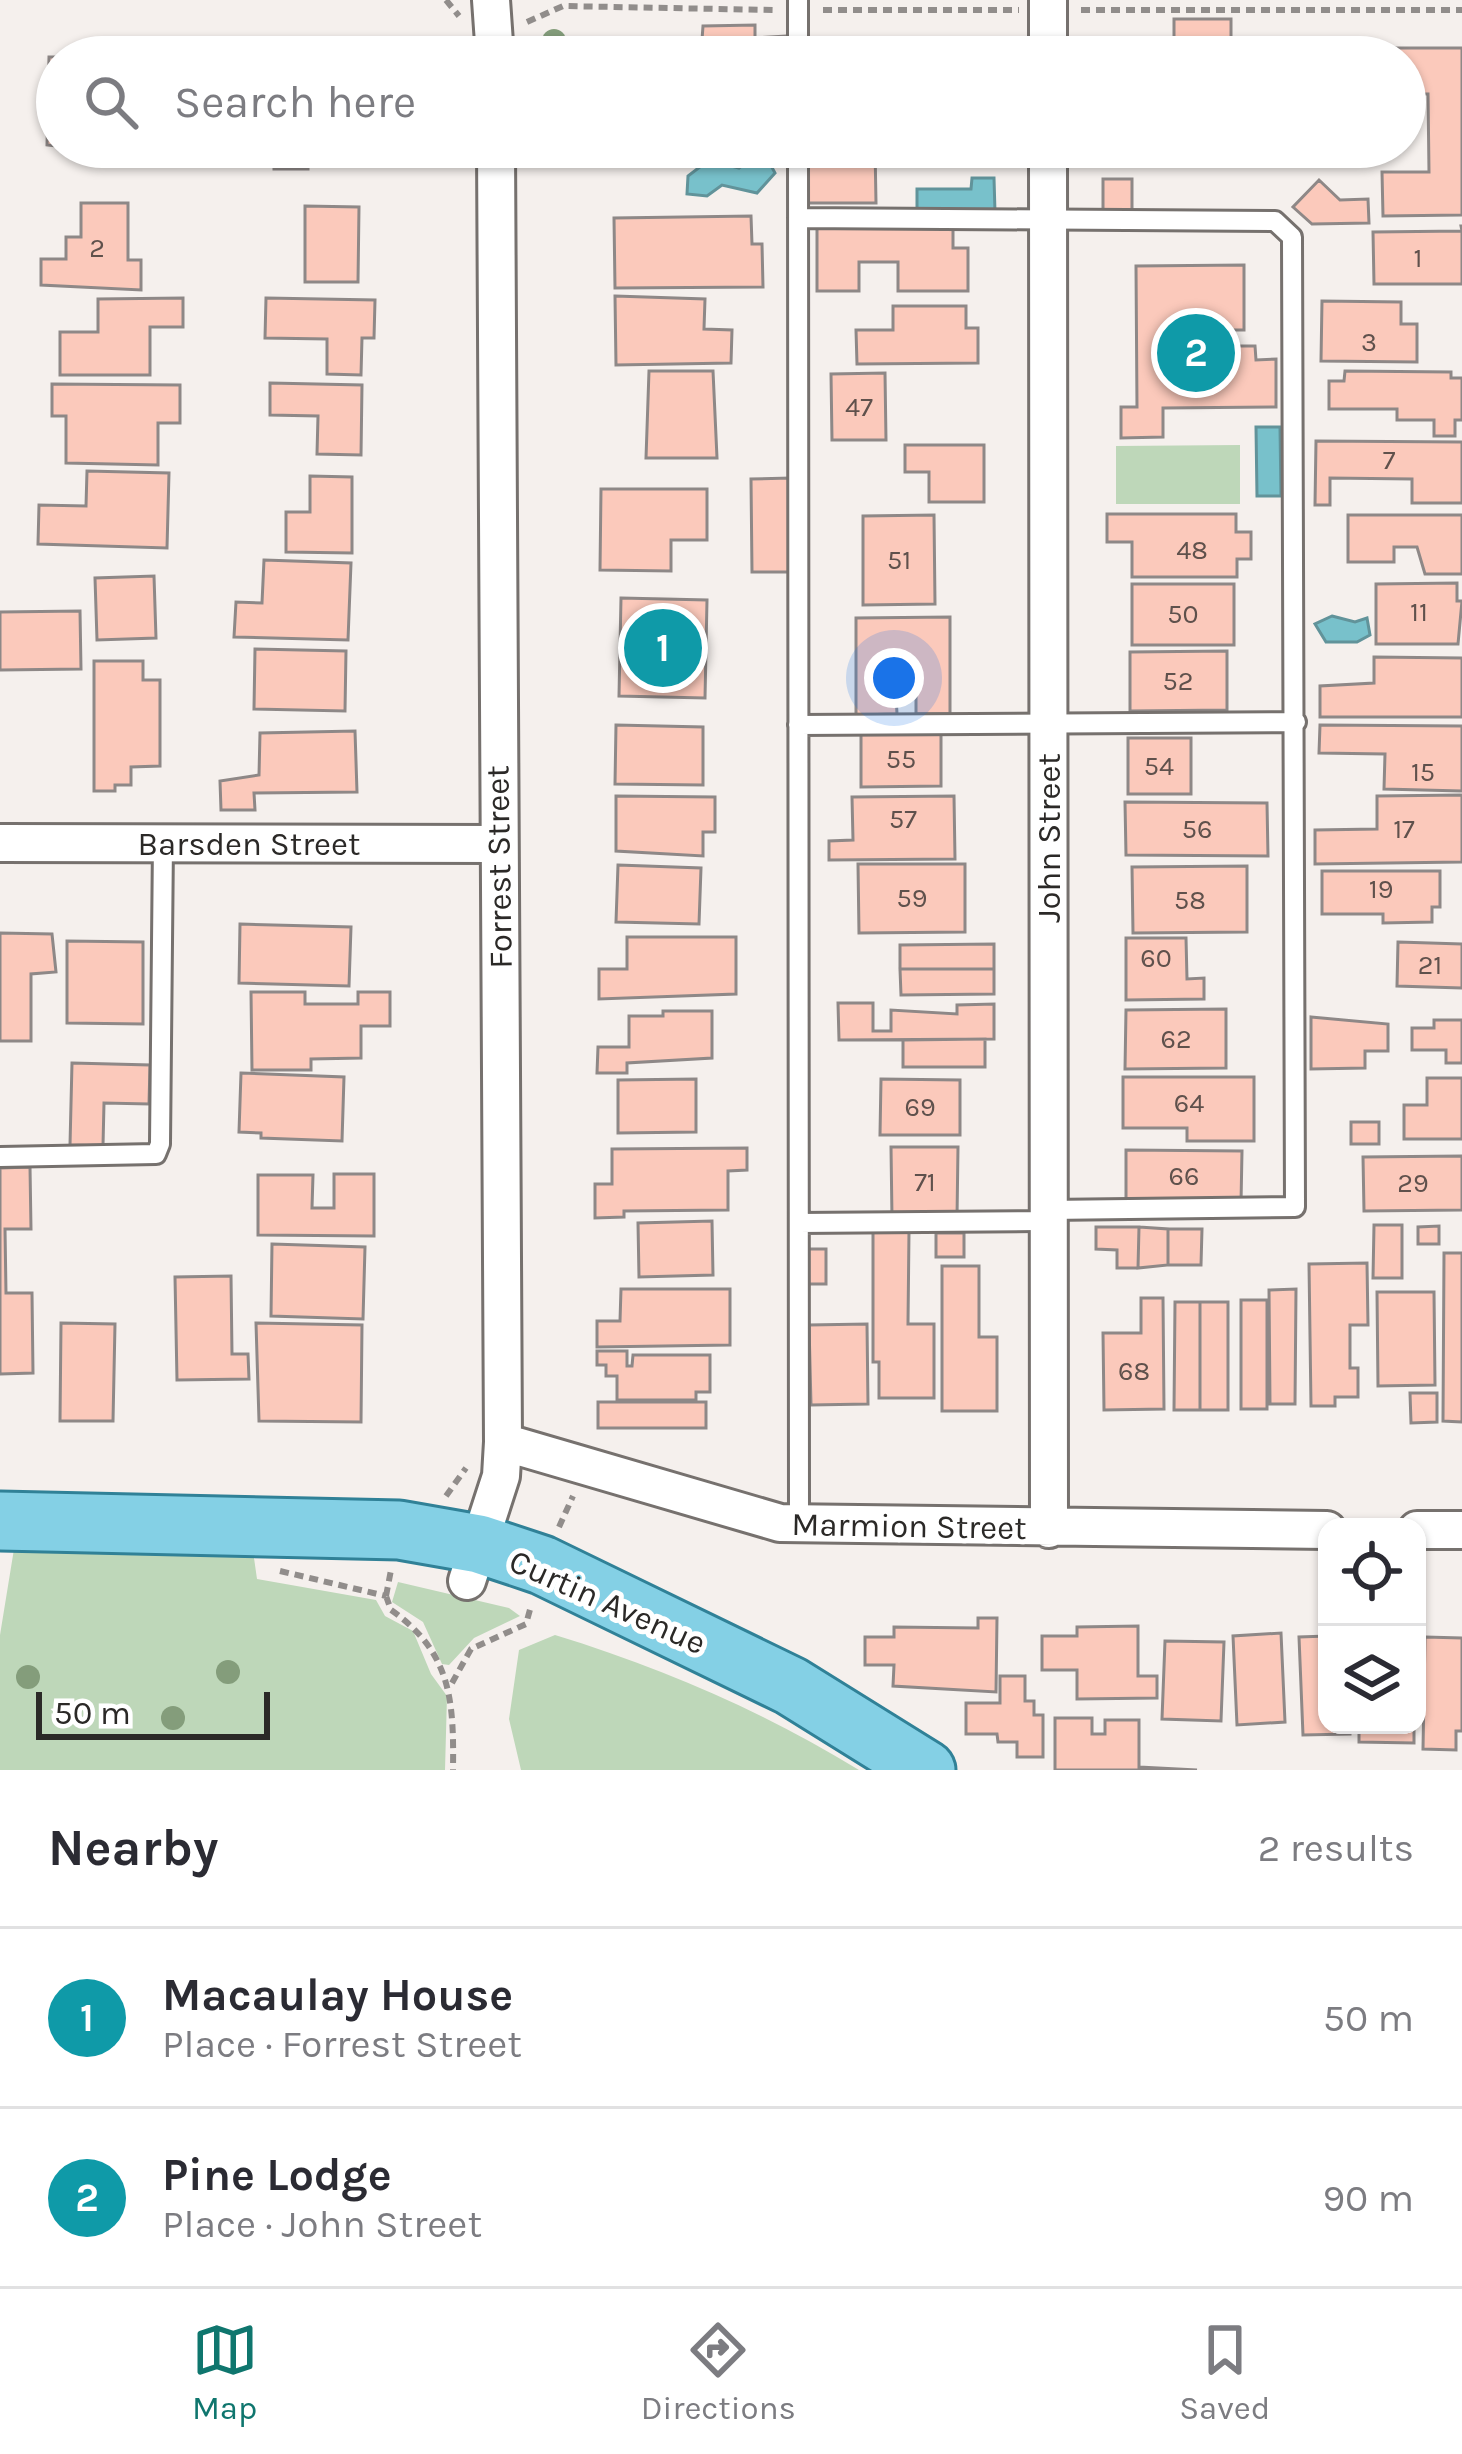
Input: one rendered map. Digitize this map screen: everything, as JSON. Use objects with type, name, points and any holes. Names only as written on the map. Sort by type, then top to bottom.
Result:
[{"type":"main road","name":"Curtin Avenue","points":[[0,1521],[275,1528],[473,1563],[542,1565],[791,1686],[926,1770]]},
{"type":"main road","name":"Curtin Avenue","points":[[473,1563],[532,1603],[791,1686]]},
{"type":"street","points":[[1048,5],[1048,36]]},
{"type":"street","name":"Forrest Street","points":[[473,1563],[501,1476],[503,1442],[496,168]]},
{"type":"street","name":"John Street","points":[[1048,168],[1049,1528]]},
{"type":"street","name":"Barsden Street","points":[[0,842],[497,844]]},
{"type":"street","name":"Marmion Street","points":[[503,1442],[780,1523],[1318,1530]]},
{"type":"street","points":[[1426,1530],[1462,1530]]},
{"type":"lane","points":[[798,5],[798,36]]},
{"type":"lane","points":[[798,168],[799,1524]]},
{"type":"lane","points":[[798,218],[1275,221],[1292,237],[1296,722],[1295,1207],[1048,1210],[1036,1221],[799,1223]]},
{"type":"lane","points":[[798,725],[1296,722]]},
{"type":"lane","points":[[0,1157],[155,1154],[160,1144],[163,842]]},
{"type":"path","points":[[496,23],[563,6],[1462,10]]},
{"type":"path","points":[[555,1533],[569,1510],[582,1465]]},
{"type":"path","points":[[386,1596],[391,1610],[418,1627],[452,1685]]},
{"type":"path","points":[[453,1770],[452,1685],[471,1649],[526,1624],[532,1603]]},
{"type":"green space","points":[[1240,445],[1240,504],[1116,504],[1116,446]]},
{"type":"green space","points":[[14,1549],[211,1551],[254,1558],[257,1579],[376,1600],[385,1616],[413,1631],[431,1674],[447,1696],[445,1770],[0,1770],[0,1635]]},
{"type":"green space","points":[[398,1582],[509,1608],[520,1616],[474,1638],[449,1665],[442,1664],[423,1622],[392,1602]]},
{"type":"green space","points":[[555,1635],[711,1693],[859,1770],[521,1770],[509,1719],[519,1650]]},
{"type":"water","points":[[698,168],[772,168],[775,173],[757,193],[722,185],[707,196],[687,194],[688,176]]},
{"type":"water","points":[[972,178],[994,178],[995,212],[917,212],[917,189],[971,189]]},
{"type":"water","points":[[1256,427],[1280,427],[1281,496],[1257,496]]},
{"type":"water","points":[[1332,616],[1355,622],[1367,618],[1370,635],[1357,642],[1326,642],[1315,624]]},
{"type":"building","points":[[1174,19],[1231,19],[1231,36],[1174,36]]},
{"type":"building","points":[[755,25],[755,36],[702,36],[703,26]]},
{"type":"building","points":[[1426,48],[1462,48],[1462,215],[1383,216],[1382,172],[1429,172]]},
{"type":"building","points":[[807,168],[875,168],[876,203],[808,203]]},
{"type":"building","points":[[1103,179],[1132,179],[1132,216],[1103,216]]},
{"type":"building","points":[[1319,180],[1340,200],[1368,199],[1369,223],[1312,224],[1293,207]]},
{"type":"building","points":[[81,203],[128,203],[128,260],[141,260],[141,290],[41,285],[41,259],[66,259],[66,237],[81,237]]},
{"type":"building","points":[[305,206],[359,207],[358,282],[305,282]]},
{"type":"building","points":[[751,216],[752,244],[762,244],[763,287],[615,288],[614,218]]},
{"type":"building","points":[[817,228],[953,228],[953,248],[968,248],[968,291],[898,291],[898,262],[859,262],[859,291],[817,291]]},
{"type":"building","points":[[1462,231],[1462,284],[1374,284],[1373,232]]},
{"type":"building","points":[[1244,265],[1244,330],[1227,330],[1227,346],[1255,346],[1256,360],[1276,359],[1276,407],[1163,408],[1163,437],[1121,438],[1121,407],[1137,407],[1136,266]]},
{"type":"building","points":[[615,296],[705,299],[704,329],[732,330],[731,363],[616,365]]},
{"type":"building","points":[[183,298],[183,327],[150,327],[150,375],[60,375],[60,332],[98,332],[98,299]]},
{"type":"building","points":[[266,298],[375,300],[374,338],[362,338],[361,375],[327,374],[327,339],[265,338]]},
{"type":"building","points":[[1322,301],[1401,302],[1401,324],[1417,324],[1417,362],[1321,361]]},
{"type":"building","points":[[893,306],[966,306],[966,328],[978,328],[978,363],[857,364],[856,330],[893,330]]},
{"type":"building","points":[[649,371],[713,371],[717,458],[646,458]]},
{"type":"building","points":[[1345,371],[1451,372],[1451,378],[1462,378],[1462,420],[1455,420],[1455,436],[1434,436],[1434,420],[1397,420],[1397,409],[1329,409],[1329,381],[1344,381]]},
{"type":"building","points":[[885,373],[886,440],[832,440],[831,374]]},
{"type":"building","points":[[270,383],[362,385],[361,455],[317,454],[318,416],[270,415]]},
{"type":"building","points":[[52,384],[180,385],[180,423],[158,423],[158,465],[66,463],[66,416],[52,416]]},
{"type":"building","points":[[1316,441],[1462,442],[1462,503],[1412,503],[1412,479],[1330,478],[1330,505],[1315,505]]},
{"type":"building","points":[[905,445],[984,445],[984,502],[929,502],[929,472],[905,472]]},
{"type":"building","points":[[87,471],[169,473],[167,548],[38,544],[39,505],[86,506]]},
{"type":"building","points":[[310,476],[352,477],[352,553],[286,552],[286,512],[310,512]]},
{"type":"building","points":[[790,478],[791,572],[752,572],[751,479]]},
{"type":"building","points":[[601,489],[707,489],[707,540],[671,540],[671,571],[600,570]]},
{"type":"building","points":[[1107,514],[1236,514],[1236,532],[1251,532],[1251,559],[1237,559],[1237,577],[1132,577],[1132,542],[1107,542]]},
{"type":"building","points":[[934,515],[935,604],[863,605],[863,516]]},
{"type":"building","points":[[1348,515],[1462,515],[1462,574],[1425,574],[1417,547],[1394,547],[1394,562],[1348,562]]},
{"type":"building","points":[[264,560],[351,563],[348,640],[234,637],[236,602],[262,603]]},
{"type":"building","points":[[154,576],[156,638],[97,640],[95,578]]},
{"type":"building","points":[[1457,583],[1457,601],[1462,601],[1458,644],[1376,644],[1376,584]]},
{"type":"building","points":[[1132,584],[1234,584],[1234,645],[1132,645]]},
{"type":"building","points":[[621,598],[707,600],[705,698],[619,696]]},
{"type":"building","points":[[80,611],[81,669],[0,670],[0,612]]},
{"type":"building","points":[[950,617],[950,714],[916,714],[916,695],[896,695],[897,714],[856,715],[856,618]]},
{"type":"building","points":[[255,649],[346,651],[345,711],[254,709]]},
{"type":"building","points":[[1227,651],[1227,710],[1130,711],[1130,652]]},
{"type":"building","points":[[1374,657],[1462,658],[1462,717],[1320,717],[1320,686],[1374,683]]},
{"type":"building","points":[[94,661],[143,661],[143,680],[160,680],[160,766],[131,767],[131,785],[115,785],[115,791],[94,791]]},
{"type":"building","points":[[616,725],[703,727],[703,785],[615,784]]},
{"type":"building","points":[[1320,725],[1462,726],[1462,791],[1384,789],[1385,754],[1319,753]]},
{"type":"building","points":[[355,731],[357,792],[254,793],[255,810],[221,810],[220,781],[259,775],[260,733]]},
{"type":"building","points":[[941,731],[941,786],[861,787],[861,732]]},
{"type":"building","points":[[1128,738],[1191,738],[1191,794],[1128,794]]},
{"type":"building","points":[[1462,795],[1462,862],[1315,864],[1315,830],[1377,829],[1377,796]]},
{"type":"building","points":[[616,796],[715,797],[715,832],[703,832],[703,856],[616,851]]},
{"type":"building","points":[[954,796],[955,859],[829,860],[829,841],[853,840],[852,797]]},
{"type":"building","points":[[1125,802],[1267,803],[1268,856],[1126,855]]},
{"type":"building","points":[[858,864],[965,864],[965,932],[859,933]]},
{"type":"building","points":[[618,865],[701,868],[699,924],[616,922]]},
{"type":"building","points":[[1247,866],[1247,932],[1133,933],[1132,867]]},
{"type":"building","points":[[1322,871],[1440,871],[1440,907],[1432,907],[1432,922],[1383,923],[1383,914],[1322,914]]},
{"type":"building","points":[[240,924],[351,927],[349,986],[239,983]]},
{"type":"building","points":[[0,933],[52,934],[56,972],[31,974],[31,1041],[0,1041]]},
{"type":"building","points":[[627,937],[736,937],[736,994],[599,999],[599,969],[627,969]]},
{"type":"building","points":[[1126,938],[1186,938],[1187,979],[1204,978],[1204,999],[1126,1000]]},
{"type":"building","points":[[67,941],[143,942],[143,1024],[67,1023]]},
{"type":"building","points":[[1398,942],[1462,944],[1462,988],[1397,986]]},
{"type":"building","points":[[994,944],[994,969],[900,969],[900,945]]},
{"type":"building","points":[[900,969],[994,969],[994,994],[901,995]]},
{"type":"building","points":[[251,992],[305,992],[305,1004],[358,1004],[358,992],[390,992],[390,1026],[361,1026],[361,1058],[311,1059],[311,1070],[252,1070]]},
{"type":"building","points":[[838,1003],[873,1003],[873,1031],[891,1031],[891,1010],[957,1014],[957,1005],[994,1004],[994,1039],[839,1040]]},
{"type":"building","points":[[1226,1009],[1226,1068],[1125,1069],[1126,1010]]},
{"type":"building","points":[[663,1011],[712,1011],[712,1058],[627,1063],[627,1073],[597,1073],[598,1047],[629,1047],[629,1016],[663,1016]]},
{"type":"building","points":[[1311,1017],[1388,1024],[1388,1051],[1365,1051],[1365,1068],[1311,1069]]},
{"type":"building","points":[[1434,1020],[1462,1020],[1462,1063],[1446,1063],[1446,1050],[1412,1050],[1412,1028],[1434,1028]]},
{"type":"building","points":[[985,1039],[985,1067],[903,1067],[903,1040]]},
{"type":"building","points":[[72,1063],[150,1065],[149,1104],[104,1103],[103,1146],[70,1145]]},
{"type":"building","points":[[241,1073],[344,1077],[342,1141],[261,1138],[261,1133],[239,1132]]},
{"type":"building","points":[[1123,1077],[1254,1077],[1254,1141],[1187,1141],[1187,1128],[1123,1128]]},
{"type":"building","points":[[1427,1078],[1462,1078],[1462,1139],[1404,1139],[1404,1105],[1427,1105]]},
{"type":"building","points":[[696,1079],[696,1132],[618,1133],[618,1080]]},
{"type":"building","points":[[881,1079],[960,1080],[960,1135],[880,1135]]},
{"type":"building","points":[[1351,1122],[1379,1122],[1379,1144],[1351,1144]]},
{"type":"building","points":[[891,1147],[958,1147],[957,1218],[892,1218]]},
{"type":"building","points":[[747,1148],[747,1170],[728,1171],[728,1210],[624,1211],[624,1217],[595,1218],[595,1184],[612,1184],[612,1149]]},
{"type":"building","points":[[1126,1150],[1242,1151],[1241,1203],[1126,1201]]},
{"type":"building","points":[[1462,1156],[1462,1210],[1364,1211],[1363,1157]]},
{"type":"building","points":[[30,1167],[31,1229],[5,1229],[6,1293],[32,1293],[33,1373],[0,1374],[0,1168]]},
{"type":"building","points":[[334,1174],[374,1174],[374,1236],[258,1235],[258,1175],[313,1175],[312,1208],[334,1208]]},
{"type":"building","points":[[712,1221],[713,1275],[639,1277],[638,1223]]},
{"type":"building","points":[[1374,1225],[1402,1225],[1402,1278],[1373,1278]]},
{"type":"building","points":[[1439,1226],[1439,1244],[1418,1244],[1418,1227]]},
{"type":"building","points":[[1096,1227],[1139,1227],[1138,1268],[1117,1268],[1117,1250],[1096,1249]]},
{"type":"building","points":[[1139,1227],[1168,1229],[1168,1265],[1138,1268]]},
{"type":"building","points":[[1168,1229],[1202,1229],[1201,1265],[1168,1265]]},
{"type":"building","points":[[873,1231],[909,1231],[908,1324],[934,1324],[934,1398],[879,1398],[879,1362],[873,1362]]},
{"type":"building","points":[[936,1233],[964,1233],[964,1257],[936,1257]]},
{"type":"building","points":[[272,1244],[365,1247],[363,1319],[271,1316]]},
{"type":"building","points":[[808,1249],[826,1249],[826,1284],[808,1284]]},
{"type":"building","points":[[1444,1253],[1462,1253],[1462,1422],[1443,1421]]},
{"type":"building","points":[[1367,1263],[1368,1325],[1350,1325],[1350,1368],[1358,1368],[1358,1397],[1335,1397],[1335,1406],[1311,1406],[1309,1264]]},
{"type":"building","points":[[942,1266],[979,1266],[979,1337],[997,1337],[997,1411],[942,1411]]},
{"type":"building","points":[[231,1276],[232,1354],[248,1354],[249,1379],[177,1380],[175,1277]]},
{"type":"building","points":[[621,1289],[730,1289],[730,1345],[597,1347],[597,1321],[620,1321]]},
{"type":"building","points":[[1296,1289],[1295,1404],[1270,1404],[1269,1290]]},
{"type":"building","points":[[1377,1292],[1434,1292],[1435,1385],[1378,1386]]},
{"type":"building","points":[[1141,1298],[1163,1298],[1164,1409],[1104,1410],[1103,1333],[1141,1333]]},
{"type":"building","points":[[1241,1300],[1267,1300],[1267,1409],[1241,1409]]},
{"type":"building","points":[[1175,1302],[1200,1302],[1200,1410],[1174,1410]]},
{"type":"building","points":[[1200,1302],[1228,1302],[1228,1410],[1200,1410]]},
{"type":"building","points":[[61,1323],[115,1324],[113,1421],[60,1421]]},
{"type":"building","points":[[256,1323],[362,1325],[361,1422],[259,1421]]},
{"type":"building","points":[[867,1324],[868,1404],[811,1405],[809,1325]]},
{"type":"building","points":[[597,1351],[627,1351],[627,1366],[632,1366],[633,1355],[710,1355],[710,1392],[696,1392],[696,1400],[617,1400],[617,1376],[606,1376],[606,1365],[597,1365]]},
{"type":"building","points":[[1410,1393],[1437,1393],[1437,1422],[1411,1423]]},
{"type":"building","points":[[598,1402],[706,1402],[706,1428],[598,1428]]},
{"type":"building","points":[[978,1618],[997,1618],[996,1692],[893,1686],[894,1665],[865,1665],[865,1637],[894,1637],[894,1627],[978,1628]]},
{"type":"building","points":[[1138,1626],[1138,1676],[1157,1676],[1157,1698],[1077,1699],[1077,1670],[1042,1670],[1042,1636],[1077,1636],[1077,1627]]},
{"type":"building","points":[[1281,1633],[1285,1722],[1237,1725],[1233,1636]]},
{"type":"building","points":[[1318,1636],[1318,1734],[1350,1734],[1303,1735],[1299,1637]]},
{"type":"building","points":[[1426,1637],[1462,1638],[1462,1731],[1456,1731],[1456,1750],[1423,1749]]},
{"type":"building","points":[[1165,1641],[1224,1642],[1221,1721],[1162,1719]]},
{"type":"building","points":[[1000,1676],[1025,1676],[1025,1701],[1034,1701],[1034,1715],[1043,1715],[1043,1757],[1017,1757],[1017,1742],[998,1742],[997,1734],[966,1734],[966,1703],[1000,1703]]},
{"type":"building","points":[[1055,1718],[1092,1718],[1092,1734],[1105,1734],[1105,1720],[1139,1720],[1139,1767],[1197,1770],[1055,1770]]},
{"type":"building","points":[[1359,1734],[1414,1734],[1414,1743],[1359,1742]]},
{"type":"place","name":"Pine Lodge","points":[[1196,353]]},
{"type":"place","name":"Macaulay House","points":[[663,648]]}]
